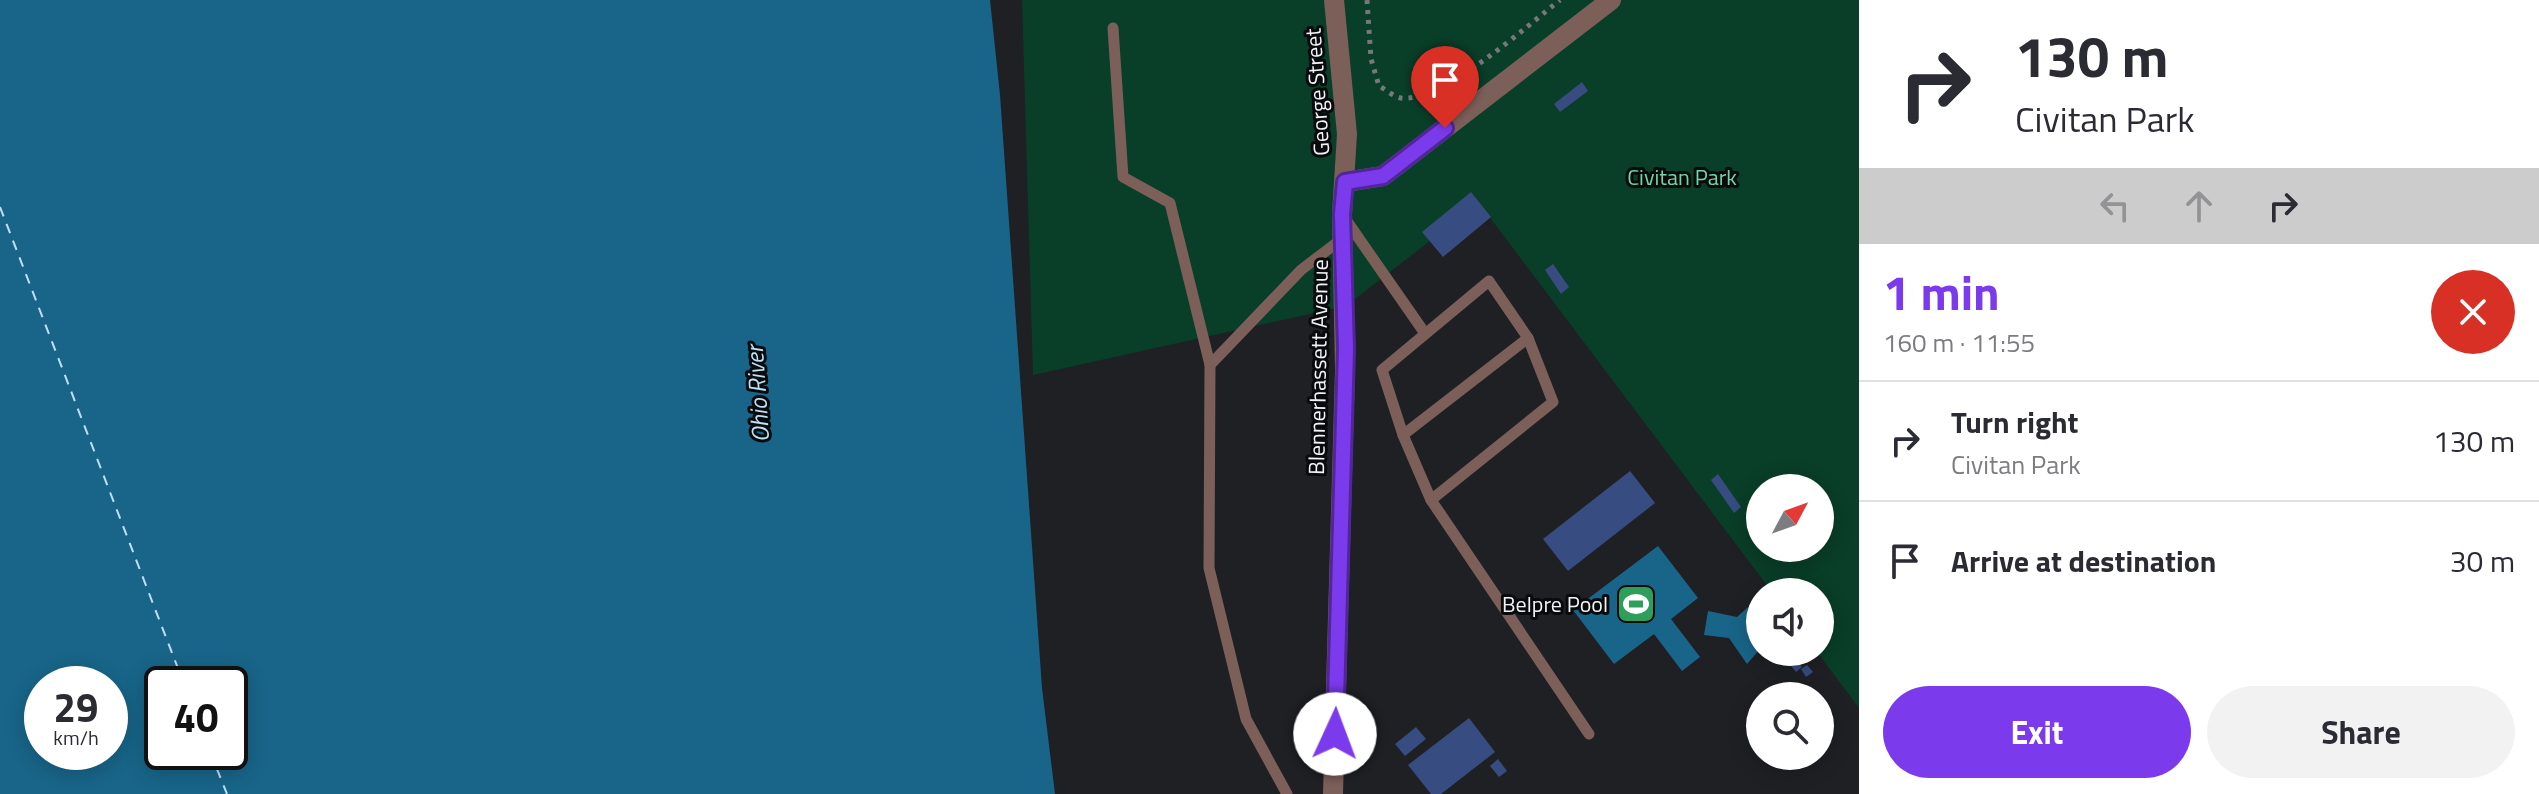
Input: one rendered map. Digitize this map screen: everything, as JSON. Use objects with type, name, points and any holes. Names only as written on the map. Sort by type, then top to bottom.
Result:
[{"type":"street","name":"George Street","points":[[1334,0],[1347,134],[1345,182]]},
{"type":"street","points":[[1345,182],[1383,176],[1611,0]]},
{"type":"street","name":"Blennerhassett Avenue","points":[[1333,794],[1345,370],[1342,214],[1345,182]]},
{"type":"lane","points":[[1113,28],[1123,177],[1170,203],[1210,365],[1209,568],[1246,719],[1287,794]]},
{"type":"lane","points":[[1342,214],[1424,332]]},
{"type":"lane","points":[[1210,365],[1301,270],[1344,237]]},
{"type":"lane","points":[[1431,500],[1553,402],[1528,338],[1489,281],[1382,370],[1403,435],[1431,500],[1589,734]]},
{"type":"lane","points":[[1403,435],[1528,338]]},
{"type":"path","points":[[1367,0],[1371,59],[1379,86],[1400,98],[1430,93],[1478,64],[1560,0]]},
{"type":"green space","name":"Civitan Park","points":[[1022,0],[1859,0],[1859,708],[1828,666],[1834,666],[1834,578],[1761,578],[1749,562],[1834,562],[1834,474],[1746,474],[1746,557],[1479,203],[1346,306],[1033,375]]},
{"type":"water","name":"Ohio River","points":[[0,0],[990,0],[1000,95],[1042,688],[1055,794],[0,794]]},
{"type":"water","name":"Belpre Pool","points":[[1658,546],[1698,598],[1671,619],[1700,657],[1682,671],[1654,634],[1614,664],[1573,610]]},
{"type":"water","points":[[1746,609],[1746,663],[1729,638],[1704,635],[1708,611],[1737,617]]},
{"type":"building","points":[[1582,82],[1588,91],[1560,112],[1554,104]]},
{"type":"building","points":[[1471,192],[1491,217],[1443,257],[1422,232]]},
{"type":"building","points":[[1553,264],[1569,287],[1561,294],[1545,270]]},
{"type":"building","points":[[1630,471],[1655,503],[1568,571],[1543,539]]},
{"type":"building","points":[[1718,474],[1741,507],[1734,513],[1711,480]]},
{"type":"building","points":[[1808,666],[1813,672],[1806,677],[1801,669]]},
{"type":"building","points":[[1469,718],[1495,752],[1441,794],[1431,794],[1408,765]]},
{"type":"building","points":[[1416,727],[1426,739],[1405,756],[1395,744]]},
{"type":"building","points":[[1498,759],[1507,771],[1499,777],[1490,766]]},
{"type":"ferry route","points":[[0,207],[177,666]]},
{"type":"ferry route","points":[[217,770],[227,794]]},
{"type":"place","name":"Belpre Pool","points":[[1636,604]]},
{"type":"route","points":[[1335,734],[1346,349],[1342,214],[1345,182],[1383,176],[1445,128]]}]
